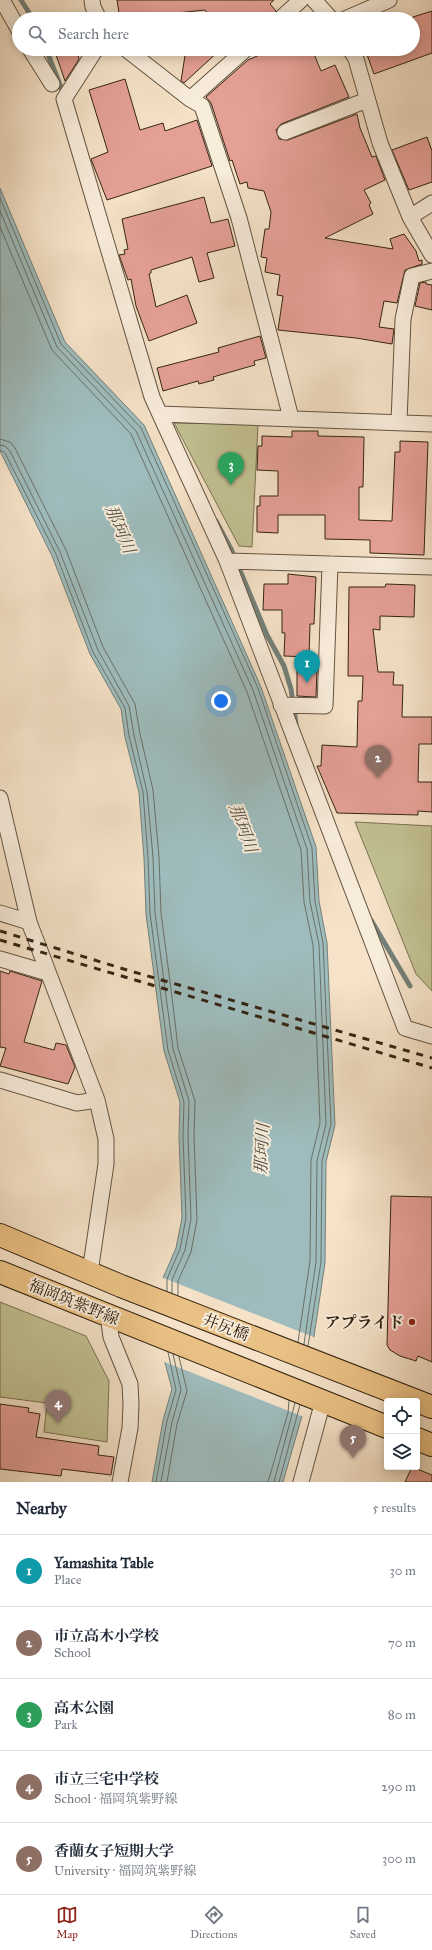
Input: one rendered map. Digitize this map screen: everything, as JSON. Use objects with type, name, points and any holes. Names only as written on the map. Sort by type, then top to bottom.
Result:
[{"type":"main road","name":"福岡筑紫野線","points":[[0,1235],[121,1286]]},
{"type":"main road","name":"福岡筑紫野線","points":[[0,1272],[117,1319]]},
{"type":"main road","name":"井尻橋","points":[[121,1286],[432,1407]]},
{"type":"main road","name":"井尻橋","points":[[117,1319],[321,1400]]},
{"type":"main road","points":[[321,1400],[384,1426]]},
{"type":"main road","points":[[420,1440],[432,1445]]},
{"type":"street","points":[[2,0],[12,18]]},
{"type":"street","points":[[92,0],[96,12]]},
{"type":"street","points":[[288,12],[301,0]]},
{"type":"street","points":[[314,0],[325,12]]},
{"type":"street","points":[[361,12],[389,0]]},
{"type":"street","points":[[34,56],[52,84]]},
{"type":"street","points":[[92,56],[64,99],[152,397],[226,561],[405,1028],[432,1036]]},
{"type":"street","points":[[135,56],[190,99],[202,106],[239,218],[291,418]]},
{"type":"street","points":[[190,99],[238,56]]},
{"type":"street","points":[[354,56],[380,143],[410,217],[432,255]]},
{"type":"street","points":[[285,132],[368,100]]},
{"type":"street","points":[[410,217],[432,203]]},
{"type":"street","points":[[399,422],[403,318],[412,276],[432,271]]},
{"type":"street","points":[[160,414],[432,424]]},
{"type":"street","points":[[226,561],[432,567]]},
{"type":"street","points":[[281,705],[325,706],[330,564]]},
{"type":"street","points":[[0,798],[29,922],[97,1100],[106,1139],[106,1164],[90,1272]]},
{"type":"street","points":[[0,913],[29,922]]},
{"type":"street","points":[[0,959],[48,973]]},
{"type":"street","points":[[0,1080],[77,1103],[97,1100]]},
{"type":"street","points":[[117,1319],[111,1337],[130,1384],[131,1404],[130,1428],[120,1482]]},
{"type":"street","points":[[301,1482],[321,1400]]},
{"type":"shaded area","points":[[174,423],[258,424],[252,547],[239,546]]},
{"type":"shaded area","points":[[355,822],[432,826],[432,991],[416,974]]},
{"type":"shaded area","points":[[0,1302],[86,1336],[109,1381],[107,1442],[44,1432],[47,1403],[0,1397]]},
{"type":"water","name":"那珂川","points":[[0,188],[65,342],[144,425],[261,687],[316,847],[319,901],[327,943],[335,1125],[326,1162],[325,1263],[302,1416],[283,1482],[152,1482],[163,1420],[172,1389],[164,1359],[163,1278],[176,1248],[182,1218],[179,1136],[180,1102],[164,1051],[146,914],[144,858],[139,793],[125,737],[121,709],[90,654],[52,556],[0,451]]},
{"type":"pier","points":[[161,1277],[316,1338],[304,1417],[162,1361]]},
{"type":"building","points":[[117,0],[274,0],[270,4],[276,11],[207,12],[205,10],[186,12],[119,12]]},
{"type":"building","points":[[432,11],[432,53],[374,74],[368,56],[420,56],[420,15]]},
{"type":"building","points":[[56,56],[78,56],[79,59],[65,81]]},
{"type":"building","points":[[185,56],[213,56],[184,83],[181,81]]},
{"type":"building","points":[[257,56],[315,56],[321,71],[335,65],[349,97],[281,124],[276,130],[279,139],[288,140],[357,114],[360,128],[372,157],[376,156],[385,180],[364,190],[371,203],[369,205],[373,214],[325,238],[393,249],[390,239],[404,234],[416,251],[419,261],[422,260],[422,264],[405,270],[397,303],[384,301],[379,327],[394,329],[392,344],[356,338],[278,330],[283,296],[277,295],[280,275],[265,272],[267,258],[261,257],[265,229],[269,229],[271,212],[264,191],[248,188],[247,182],[240,184],[232,160],[230,161],[211,103],[206,97],[248,60]]},
{"type":"building","points":[[125,79],[140,130],[163,123],[165,131],[197,120],[212,166],[107,200],[91,159],[108,152],[89,90]]},
{"type":"building","points":[[427,137],[432,151],[432,182],[409,190],[392,150]]},
{"type":"building","points":[[204,197],[211,223],[228,219],[235,246],[207,253],[214,278],[199,282],[192,257],[151,270],[151,273],[149,274],[156,307],[187,295],[197,323],[149,341],[136,306],[131,279],[128,280],[119,255],[125,254],[124,250],[128,249],[122,219]]},
{"type":"building","points":[[426,282],[426,284],[432,285],[432,310],[415,306],[420,283]]},
{"type":"building","points":[[260,336],[266,358],[254,361],[255,365],[213,377],[214,380],[199,384],[198,381],[163,391],[157,368],[219,352],[218,348]]},
{"type":"building","points":[[292,431],[318,431],[318,436],[364,437],[363,487],[359,487],[359,520],[392,521],[395,452],[400,452],[400,441],[428,442],[424,555],[370,553],[370,540],[325,539],[325,515],[278,515],[278,533],[257,532],[257,506],[260,506],[260,496],[278,496],[278,471],[257,470],[258,446],[262,446],[262,436],[292,437]]},
{"type":"building","points":[[288,574],[316,577],[314,624],[310,624],[309,657],[284,656],[285,633],[282,633],[282,610],[263,610],[264,584],[288,584]]},
{"type":"building","points":[[386,584],[415,585],[414,617],[380,616],[380,630],[373,629],[378,672],[394,672],[393,685],[403,685],[402,717],[432,717],[432,744],[419,744],[418,782],[432,782],[432,812],[418,811],[418,815],[337,813],[317,766],[321,766],[322,745],[357,747],[358,701],[362,701],[363,676],[348,676],[349,587],[385,587]]},
{"type":"building","points":[[297,667],[317,668],[316,697],[297,696]]},
{"type":"building","points":[[0,971],[9,974],[10,971],[42,981],[24,1042],[54,1050],[56,1043],[66,1045],[75,1067],[68,1084],[0,1066],[6,1048],[0,1047]]},
{"type":"building","points":[[391,1196],[432,1197],[432,1362],[418,1356],[416,1361],[400,1356],[390,1350],[387,1345]]},
{"type":"building","points":[[0,1404],[29,1408],[28,1412],[40,1414],[36,1437],[99,1446],[98,1455],[114,1457],[111,1475],[62,1469],[61,1476],[0,1469]]},
{"type":"building","points":[[411,1470],[420,1470],[432,1475],[432,1482],[405,1482]]},
{"type":"waterway","points":[[21,0],[29,12]]},
{"type":"waterway","points":[[49,56],[64,95]]},
{"type":"waterway","points":[[216,521],[231,549],[267,635],[284,666],[291,689],[296,724]]},
{"type":"waterway","points":[[371,920],[410,986]]},
{"type":"railway","points":[[0,931],[127,970],[432,1058]]},
{"type":"railway","points":[[0,940],[432,1068]]},
{"type":"place","name":"高木公園","points":[[231,485]]},
{"type":"place","name":"Yamashita Table","points":[[307,683]]},
{"type":"place","name":"市立高木小学校","points":[[378,778]]},
{"type":"place","name":"アプライド","points":[[412,1322]]},
{"type":"place","name":"市立三宅中学校","points":[[58,1423]]},
{"type":"place","name":"香蘭女子短期大学","points":[[353,1458]]}]
